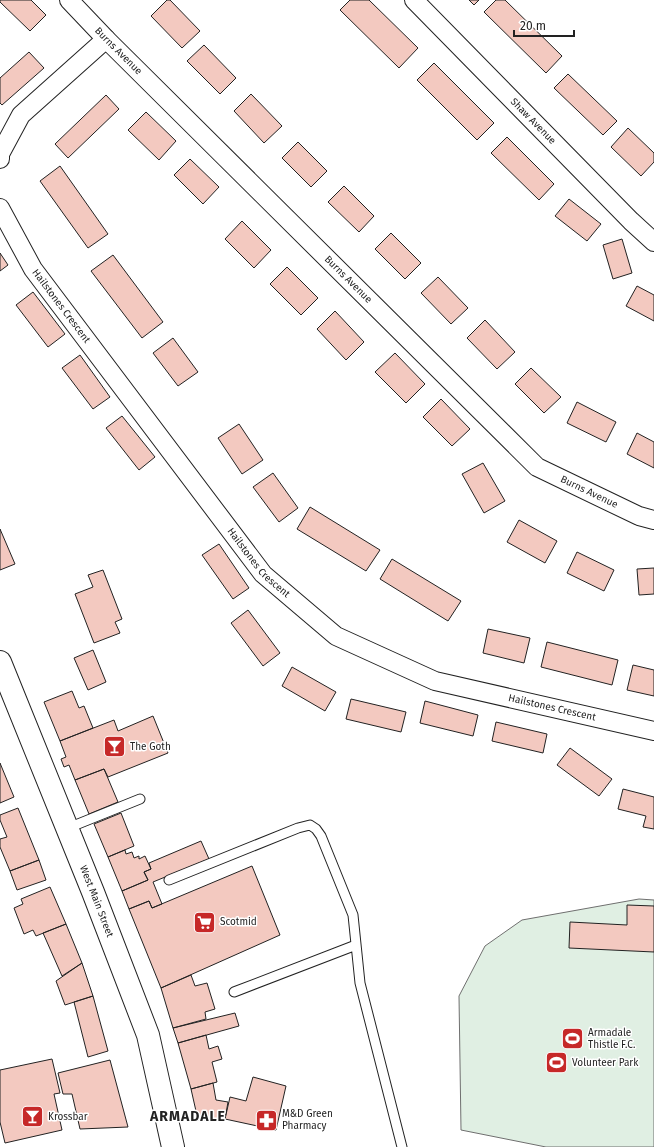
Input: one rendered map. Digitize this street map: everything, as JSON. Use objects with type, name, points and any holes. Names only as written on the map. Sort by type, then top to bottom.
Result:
[{"type":"main road","name":"West Main Street","points":[[0,662],[68,828],[148,1035],[173,1147]]},
{"type":"street","name":"Burns Avenue","points":[[69,0],[106,39],[537,467],[639,516],[654,520]]},
{"type":"street","name":"Shaw Avenue","points":[[414,0],[631,221],[654,242]]},
{"type":"street","points":[[0,159],[0,154],[21,115],[106,39]]},
{"type":"street","name":"Hailstones Crescent","points":[[0,208],[33,269],[263,574],[336,636],[435,681],[654,731]]},
{"type":"lane","points":[[68,828],[140,799]]},
{"type":"lane","points":[[169,880],[298,828],[310,825],[316,829],[353,915],[360,982],[402,1147]]},
{"type":"lane","points":[[234,992],[356,945]]},
{"type":"green space","name":"Volunteer Park","points":[[639,899],[654,900],[654,1147],[546,1147],[461,1130],[459,996],[485,946],[522,920]]},
{"type":"building","points":[[0,0],[31,0],[46,15],[30,31],[0,2]]},
{"type":"building","points":[[167,0],[170,0],[200,31],[182,48],[151,16]]},
{"type":"building","points":[[350,0],[369,0],[418,48],[399,68],[340,10]]},
{"type":"building","points":[[469,0],[479,0],[474,5]]},
{"type":"building","points":[[496,0],[505,0],[562,56],[546,73],[484,12]]},
{"type":"building","points":[[204,45],[236,78],[220,94],[187,61]]},
{"type":"building","points":[[29,52],[44,68],[2,105],[0,103],[0,78]]},
{"type":"building","points":[[434,63],[494,123],[477,140],[417,80]]},
{"type":"building","points":[[568,74],[617,121],[603,135],[554,88]]},
{"type":"building","points":[[251,94],[282,126],[264,143],[234,111]]},
{"type":"building","points":[[106,95],[119,109],[68,158],[55,144]]},
{"type":"building","points":[[146,112],[176,141],[159,160],[128,130]]},
{"type":"building","points":[[628,128],[654,153],[654,162],[641,176],[611,147]]},
{"type":"building","points":[[507,137],[554,184],[539,200],[491,153]]},
{"type":"building","points":[[298,142],[327,171],[311,187],[282,158]]},
{"type":"building","points":[[190,159],[219,187],[203,204],[174,175]]},
{"type":"building","points":[[60,166],[108,234],[88,248],[40,181]]},
{"type":"building","points":[[344,186],[374,216],[359,232],[328,202]]},
{"type":"building","points":[[569,199],[601,224],[587,241],[555,216]]},
{"type":"building","points":[[242,221],[271,250],[254,268],[225,239]]},
{"type":"building","points":[[391,233],[421,263],[405,279],[375,249]]},
{"type":"building","points":[[622,239],[632,273],[613,279],[603,245]]},
{"type":"building","points":[[0,253],[8,265],[0,271]]},
{"type":"building","points":[[113,255],[163,322],[142,338],[91,271]]},
{"type":"building","points":[[287,267],[318,298],[301,315],[270,284]]},
{"type":"building","points":[[438,277],[468,308],[451,324],[421,293]]},
{"type":"building","points":[[637,286],[654,295],[654,321],[626,306]]},
{"type":"building","points":[[33,292],[65,334],[48,347],[16,305]]},
{"type":"building","points":[[335,311],[364,342],[346,360],[317,329]]},
{"type":"building","points":[[485,320],[515,352],[497,369],[467,338]]},
{"type":"building","points":[[173,338],[198,372],[178,386],[153,353]]},
{"type":"building","points":[[395,353],[425,384],[406,403],[375,372]]},
{"type":"building","points":[[80,355],[110,397],[93,409],[62,368]]},
{"type":"building","points":[[531,368],[561,397],[544,413],[515,384]]},
{"type":"building","points":[[441,399],[470,429],[452,446],[423,417]]},
{"type":"building","points":[[577,402],[616,422],[606,442],[567,423]]},
{"type":"building","points":[[122,416],[155,457],[139,470],[106,428]]},
{"type":"building","points":[[239,424],[263,460],[242,474],[218,438]]},
{"type":"building","points":[[637,433],[654,442],[654,468],[627,454]]},
{"type":"building","points":[[483,463],[505,501],[484,513],[462,474]]},
{"type":"building","points":[[273,473],[298,508],[279,522],[253,487]]},
{"type":"building","points":[[310,507],[380,550],[366,571],[297,529]]},
{"type":"building","points":[[519,520],[557,541],[545,563],[507,542]]},
{"type":"building","points":[[0,529],[15,564],[0,570]]},
{"type":"building","points":[[219,544],[249,588],[233,599],[202,555]]},
{"type":"building","points":[[577,552],[614,570],[604,591],[567,573]]},
{"type":"building","points":[[392,559],[461,601],[448,621],[380,579]]},
{"type":"building","points":[[654,568],[654,594],[639,595],[637,569]]},
{"type":"building","points":[[103,570],[122,619],[115,622],[120,633],[94,643],[75,594],[93,587],[88,575]]},
{"type":"building","points":[[248,610],[280,653],[263,666],[231,623]]},
{"type":"building","points":[[488,629],[530,638],[524,663],[483,653]]},
{"type":"building","points":[[547,642],[618,660],[612,685],[541,667]]},
{"type":"building","points":[[93,650],[106,682],[88,690],[74,658]]},
{"type":"building","points":[[633,665],[654,670],[654,696],[627,690]]},
{"type":"building","points":[[292,667],[336,692],[325,711],[282,686]]},
{"type":"building","points":[[72,691],[79,708],[84,706],[93,728],[60,741],[44,702]]},
{"type":"building","points":[[351,699],[406,712],[401,732],[346,719]]},
{"type":"building","points":[[425,701],[478,715],[473,736],[420,723]]},
{"type":"building","name":"The Goth","points":[[153,716],[168,753],[108,777],[104,769],[75,780],[69,765],[64,767],[61,759],[66,757],[60,741],[114,720],[118,731]]},
{"type":"building","points":[[496,722],[547,734],[543,753],[492,741]]},
{"type":"building","points":[[570,748],[612,779],[599,796],[557,765]]},
{"type":"building","points":[[0,763],[14,797],[0,803]]},
{"type":"building","points":[[104,769],[118,802],[89,814],[75,780]]},
{"type":"building","points":[[623,789],[654,797],[654,829],[643,827],[646,816],[618,809]]},
{"type":"building","points":[[18,808],[39,860],[10,871],[0,847],[0,839],[7,837],[0,820],[0,815]]},
{"type":"building","points":[[121,813],[134,846],[108,857],[94,824]]},
{"type":"building","points":[[201,841],[209,859],[153,882],[162,904],[152,908],[149,901],[129,909],[122,891],[148,880],[144,872],[151,869],[149,863]]},
{"type":"building","points":[[125,850],[126,854],[132,852],[134,858],[139,856],[139,859],[145,856],[151,869],[144,872],[148,880],[122,891],[108,857]]},
{"type":"building","points":[[39,860],[46,880],[17,890],[10,871]]},
{"type":"building","name":"Scotmid","points":[[252,866],[280,935],[161,988],[129,909],[149,901],[152,908]]},
{"type":"building","points":[[50,887],[66,924],[36,936],[33,930],[24,934],[14,908],[23,904],[21,899]]},
{"type":"building","points":[[627,905],[654,906],[654,952],[569,948],[570,922],[627,925]]},
{"type":"building","points":[[66,924],[82,963],[62,976],[43,933]]},
{"type":"building","points":[[82,963],[93,996],[65,1005],[56,981]]},
{"type":"building","points":[[191,975],[195,986],[207,983],[215,1009],[205,1012],[206,1019],[173,1028],[161,988]]},
{"type":"building","points":[[93,996],[108,1051],[88,1057],[74,1002]]},
{"type":"building","points":[[235,1013],[239,1026],[178,1043],[173,1028]]},
{"type":"building","points":[[206,1035],[209,1049],[218,1046],[222,1059],[212,1062],[217,1082],[191,1089],[178,1043]]},
{"type":"building","points":[[52,1059],[60,1093],[54,1094],[62,1130],[5,1143],[0,1122],[0,1070]]},
{"type":"building","points":[[110,1060],[128,1127],[80,1129],[72,1094],[63,1094],[58,1073]]},
{"type":"building","points":[[253,1077],[286,1086],[276,1130],[225,1119],[230,1097],[246,1101]]},
{"type":"building","points":[[213,1083],[216,1100],[228,1102],[225,1119],[198,1120],[191,1089]]},
{"type":"place","name":"The Goth","points":[[114,747]]},
{"type":"place","name":"Scotmid","points":[[205,922]]},
{"type":"place","name":"Armadale Thistle F.C.","points":[[573,1039]]},
{"type":"place","name":"Volunteer Park","points":[[557,1063]]},
{"type":"place","name":"Krossbar","points":[[33,1117]]},
{"type":"place","name":"M&D Green Pharmacy","points":[[267,1120]]},
{"type":"district","name":"ARMADALE","points":[[188,1116]]}]
